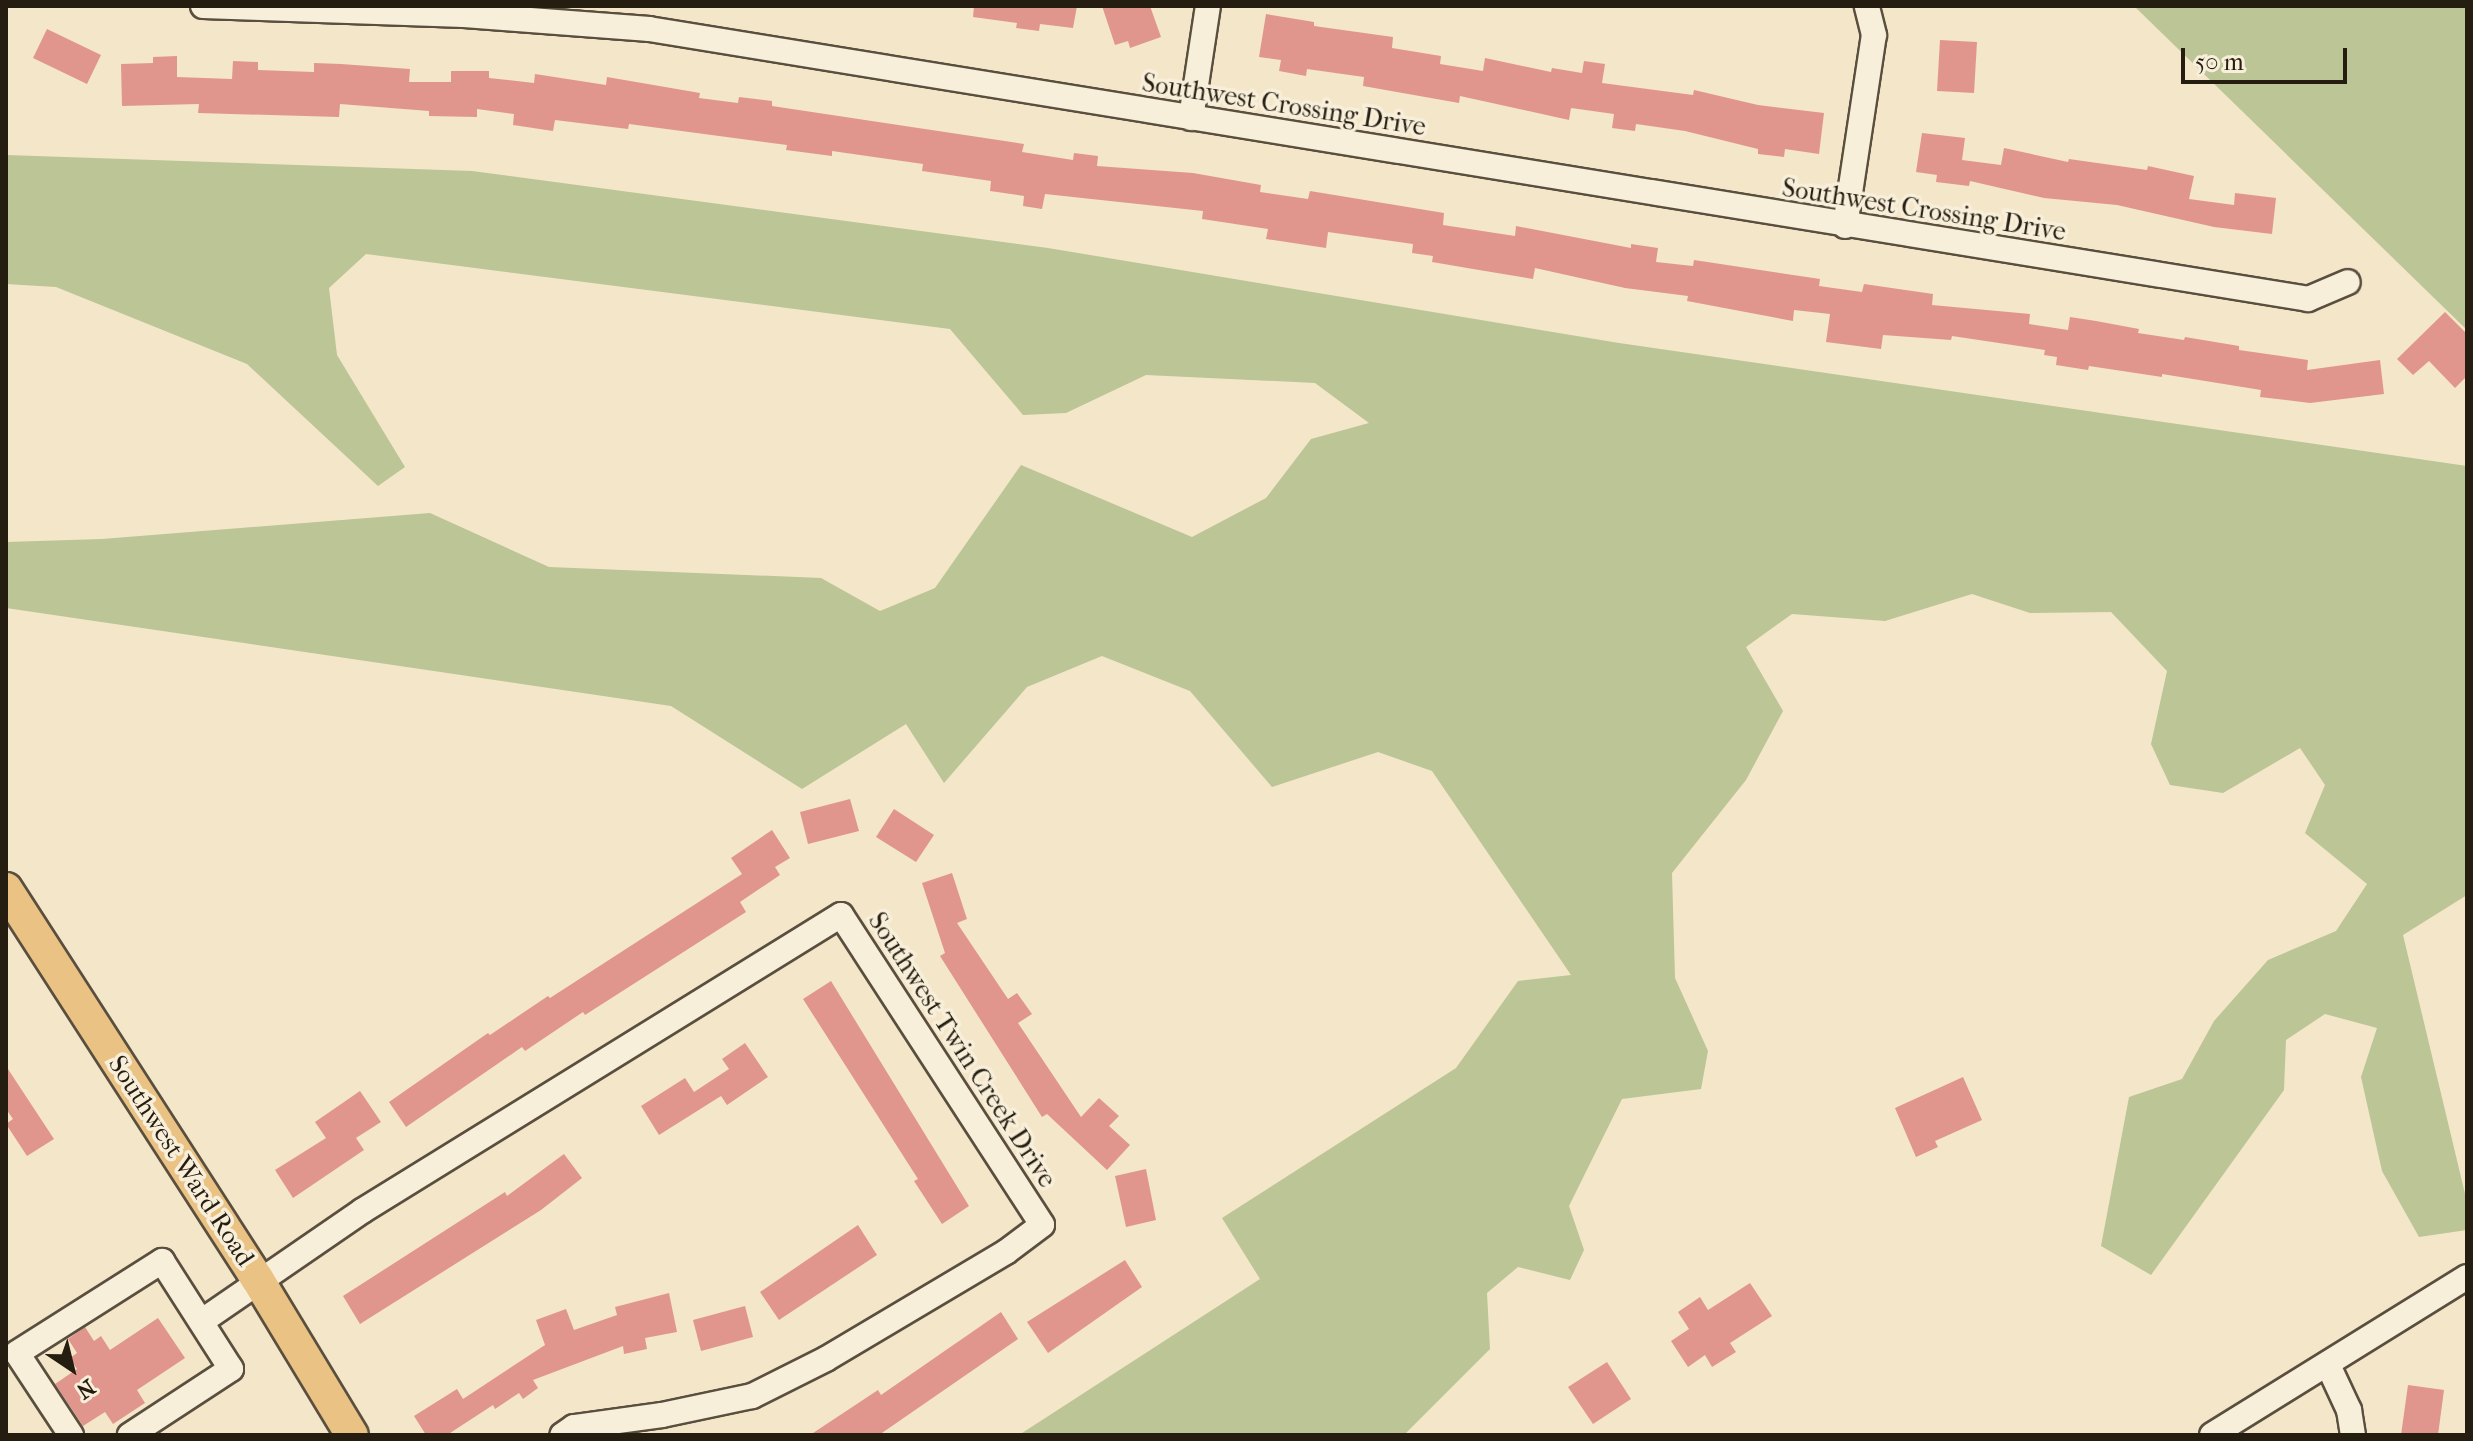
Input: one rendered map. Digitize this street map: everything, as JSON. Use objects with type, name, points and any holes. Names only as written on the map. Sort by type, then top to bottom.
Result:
[{"type":"main road","name":"Southwest Ward Road","points":[[6,889],[258,1280],[352,1435]]},
{"type":"street","name":"Southwest Crossing Drive","points":[[203,6],[464,15],[649,29],[2308,299],[2348,282]]},
{"type":"street","points":[[1191,118],[1208,6]]},
{"type":"street","points":[[1845,226],[1874,35],[1867,6]]},
{"type":"street","name":"Southwest Twin Creek Drive","points":[[258,1280],[841,915],[1042,1225],[1006,1252],[852,1344],[752,1396],[662,1415],[574,1427],[562,1435]]},
{"type":"street","points":[[71,1435],[17,1353],[162,1261],[231,1369],[130,1435]]},
{"type":"street","points":[[2212,1435],[2467,1277]]},
{"type":"street","points":[[202,1321],[258,1280]]},
{"type":"street","points":[[2328,1365],[2349,1410],[2353,1435]]},
{"type":"green space","points":[[2134,6],[2467,6],[2467,330]]},
{"type":"green space","points":[[6,155],[472,171],[1048,248],[1619,343],[2467,466],[2467,895],[2403,935],[2467,1202],[2467,1230],[2419,1237],[2382,1171],[2361,1077],[2377,1028],[2325,1014],[2286,1040],[2284,1090],[2151,1275],[2101,1246],[2129,1097],[2182,1079],[2214,1021],[2268,960],[2336,931],[2367,884],[2305,833],[2325,785],[2300,748],[2223,793],[2170,785],[2151,744],[2167,671],[2111,612],[2030,613],[1972,594],[1885,621],[1792,614],[1746,647],[1783,711],[1746,780],[1672,873],[1675,978],[1708,1051],[1701,1089],[1622,1099],[1569,1206],[1584,1250],[1570,1280],[1518,1267],[1487,1293],[1490,1349],[1404,1435],[1019,1435],[1260,1279],[1222,1218],[1456,1068],[1518,981],[1571,975],[1432,771],[1378,752],[1272,787],[1190,691],[1102,656],[1027,687],[944,783],[906,724],[802,789],[671,706],[6,608],[6,542],[102,539],[430,513],[549,567],[821,578],[880,611],[935,588],[1021,465],[1192,537],[1266,498],[1311,439],[1369,423],[1315,383],[1146,375],[1066,413],[1023,415],[950,329],[366,254],[329,288],[337,355],[405,467],[378,486],[247,364],[56,287],[6,284]]},
{"type":"building","points":[[974,6],[1077,6],[1073,28],[1040,24],[1039,31],[1016,28],[1017,23],[973,17]]},
{"type":"building","points":[[1102,6],[1150,6],[1161,37],[1130,48],[1128,41],[1115,45]]},
{"type":"building","points":[[1266,14],[1314,22],[1314,26],[1393,37],[1392,48],[1441,56],[1440,64],[1483,71],[1485,58],[1551,72],[1552,68],[1582,73],[1584,61],[1605,64],[1602,83],[1693,95],[1694,90],[1758,105],[1824,113],[1819,154],[1785,149],[1784,157],[1758,154],[1758,149],[1685,131],[1636,124],[1635,131],[1612,128],[1614,114],[1571,108],[1569,120],[1460,96],[1459,103],[1363,86],[1364,77],[1307,69],[1306,76],[1279,71],[1281,60],[1259,57]]},
{"type":"building","points":[[47,29],[101,55],[87,84],[33,58]]},
{"type":"building","points":[[1940,40],[1977,42],[1974,93],[1937,91]]},
{"type":"building","points":[[177,56],[177,77],[232,79],[233,61],[258,62],[258,70],[314,72],[314,63],[341,64],[410,69],[409,82],[451,82],[451,71],[489,71],[489,78],[534,83],[535,74],[606,85],[607,77],[700,93],[699,98],[738,103],[739,97],[772,101],[772,106],[1024,144],[1022,152],[1073,160],[1074,153],[1098,156],[1097,166],[1193,173],[1261,185],[1260,192],[1308,199],[1310,191],[1444,213],[1443,225],[1515,236],[1516,226],[1631,248],[1631,244],[1658,248],[1656,262],[1693,266],[1694,260],[1820,279],[1819,286],[1862,292],[1864,284],[1933,294],[1932,305],[2030,314],[2029,324],[2068,330],[2070,317],[2139,329],[2138,333],[2239,346],[2239,350],[2308,360],[2307,370],[2380,360],[2384,394],[2310,403],[2260,397],[2261,390],[2162,374],[2162,377],[2089,366],[2088,370],[2056,365],[2057,357],[2044,355],[2045,350],[1952,336],[1951,340],[1883,335],[1881,349],[1826,342],[1830,314],[1794,310],[1793,321],[1687,301],[1688,296],[1625,288],[1535,268],[1533,279],[1432,262],[1433,256],[1412,253],[1413,244],[1328,232],[1326,248],[1266,239],[1268,229],[1202,219],[1203,211],[1045,194],[1042,209],[1023,206],[1024,196],[990,191],[991,181],[922,171],[923,164],[832,151],[832,156],[786,150],[787,145],[629,124],[628,129],[555,120],[553,131],[513,125],[514,114],[477,109],[477,117],[429,116],[429,111],[340,104],[339,117],[198,113],[199,104],[122,106],[121,64],[153,63],[153,57]]},
{"type":"building","points":[[1922,133],[1965,138],[1962,160],[2001,165],[2004,148],[2068,162],[2069,159],[2147,170],[2148,166],[2194,176],[2189,199],[2234,205],[2235,193],[2276,198],[2272,234],[2214,227],[2117,205],[2044,198],[1970,181],[1969,186],[1936,182],[1937,175],[1916,172]]},
{"type":"building","points":[[2445,312],[2467,334],[2467,376],[2455,388],[2429,361],[2413,375],[2397,359]]},
{"type":"building","points":[[850,799],[859,831],[808,844],[800,812]]},
{"type":"building","points":[[894,809],[934,835],[916,862],[876,837]]},
{"type":"building","points":[[772,830],[790,858],[775,867],[780,875],[740,902],[746,912],[585,1015],[583,1012],[525,1051],[522,1047],[406,1127],[389,1102],[488,1033],[490,1035],[548,996],[550,998],[742,874],[731,858]]},
{"type":"building","points":[[952,873],[967,919],[957,923],[1008,999],[1017,993],[1032,1014],[1018,1023],[1081,1117],[1099,1098],[1119,1116],[1109,1126],[1130,1145],[1107,1170],[1047,1114],[1042,1117],[940,956],[945,953],[922,883]]},
{"type":"building","points":[[831,981],[969,1206],[942,1224],[914,1181],[918,1179],[803,999]]},
{"type":"building","points":[[745,1043],[768,1077],[727,1105],[721,1096],[659,1135],[641,1106],[685,1078],[694,1092],[729,1069],[722,1059]]},
{"type":"building","points":[[6,1066],[54,1139],[27,1156],[6,1124],[13,1119],[6,1109]]},
{"type":"building","points":[[1963,1077],[1982,1120],[1935,1141],[1938,1147],[1916,1157],[1895,1108]]},
{"type":"building","points":[[360,1091],[381,1122],[356,1138],[364,1150],[293,1198],[275,1170],[326,1138],[315,1122]]},
{"type":"building","points":[[564,1154],[582,1178],[541,1210],[360,1324],[343,1296],[505,1192],[507,1196]]},
{"type":"building","points":[[1146,1169],[1156,1220],[1126,1227],[1115,1176]]},
{"type":"building","points":[[858,1225],[877,1255],[779,1320],[760,1292]]},
{"type":"building","points":[[1125,1260],[1142,1287],[1048,1353],[1027,1322]]},
{"type":"building","points":[[1750,1283],[1772,1316],[1730,1343],[1736,1352],[1712,1367],[1705,1355],[1688,1367],[1671,1341],[1689,1329],[1678,1312],[1700,1297],[1708,1310]]},
{"type":"building","points":[[669,1293],[677,1332],[645,1338],[647,1349],[624,1354],[623,1346],[533,1380],[538,1388],[523,1399],[519,1393],[495,1409],[493,1405],[447,1435],[426,1435],[414,1416],[457,1389],[463,1399],[545,1345],[536,1320],[566,1309],[574,1330],[617,1315],[615,1307]]},
{"type":"building","points":[[745,1306],[753,1337],[701,1351],[693,1320]]},
{"type":"building","points":[[1001,1312],[1018,1339],[879,1435],[810,1435],[878,1390],[881,1395]]},
{"type":"building","points":[[158,1318],[185,1358],[137,1390],[145,1403],[113,1424],[105,1412],[83,1426],[55,1384],[77,1369],[70,1358],[77,1353],[68,1339],[85,1327],[94,1341],[101,1336],[110,1350]]},
{"type":"building","points":[[1607,1362],[1631,1399],[1593,1424],[1568,1387]]},
{"type":"building","points":[[2408,1385],[2444,1390],[2438,1435],[2401,1435]]}]
